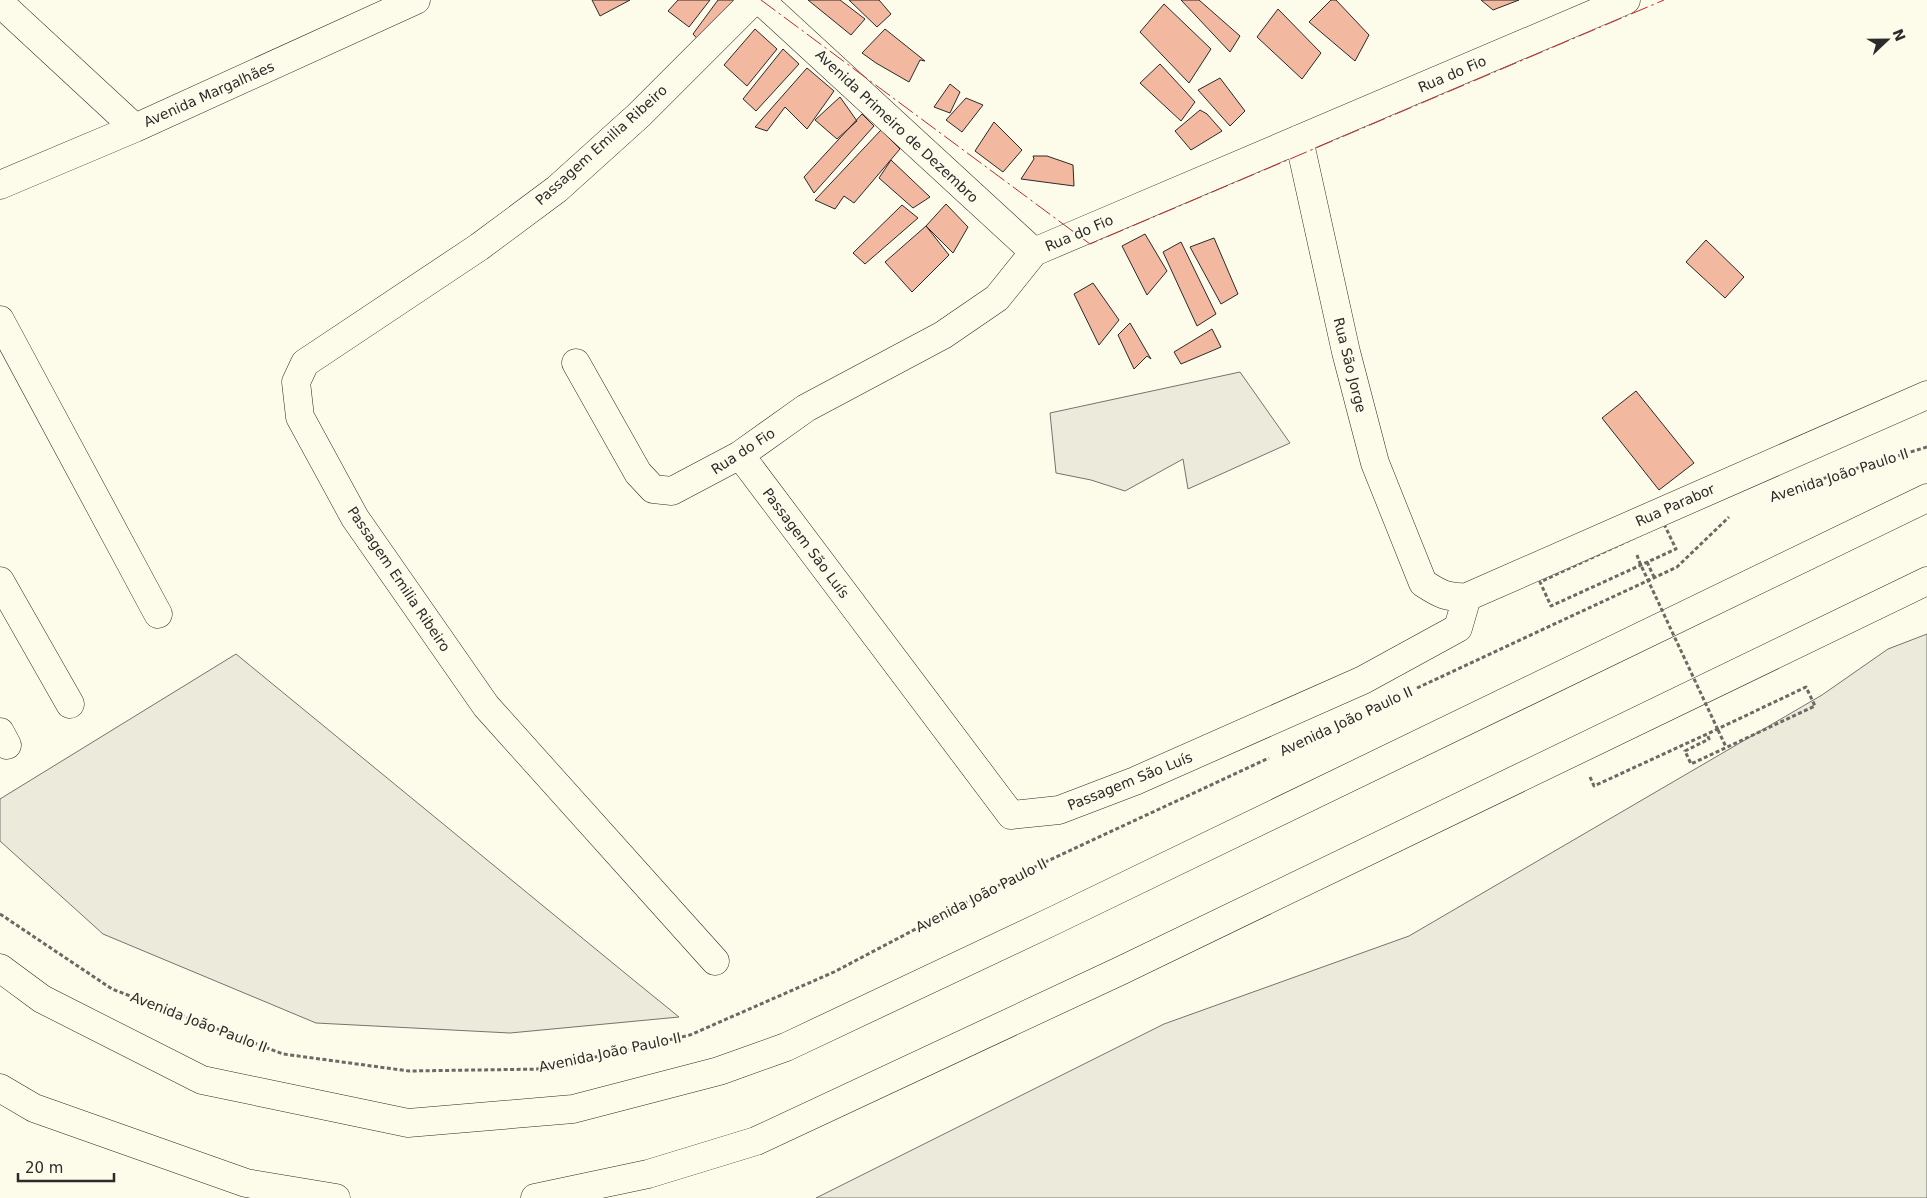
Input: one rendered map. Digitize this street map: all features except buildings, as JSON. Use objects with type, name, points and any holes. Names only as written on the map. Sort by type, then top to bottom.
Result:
[{"type":"street","name":"Avenida Margalhães","points":[[0,185],[136,128],[416,0]]},
{"type":"street","name":"Passagem Emilia Ribeiro","points":[[715,960],[486,706],[354,518],[300,417],[296,382],[305,363],[479,247],[557,189],[638,115],[754,0]]},
{"type":"street","name":"Avenida Primeiro de Dezembro","points":[[760,0],[1034,252]]},
{"type":"street","name":"Rua do Fio","points":[[576,363],[638,473],[653,489],[672,492],[740,455],[806,408],[943,335],[997,298],[1034,252],[1626,0]]},
{"type":"street","points":[[0,3],[136,128]]},
{"type":"street","name":"Rua São Jorge","points":[[1299,139],[1346,352],[1375,463],[1423,583]]},
{"type":"street","points":[[0,320],[158,614]]},
{"type":"street","name":"Rua Parabor","points":[[1423,583],[1441,595],[1456,598],[1468,597],[1927,395]]},
{"type":"street","name":"Passagem São Luís","points":[[740,455],[1011,815],[1059,810],[1135,781],[1363,680],[1458,628],[1468,597]]},
{"type":"street","points":[[0,968],[42,999],[202,1080],[408,1123],[573,1109],[719,1071],[786,1047],[1055,920],[1927,498]]},
{"type":"street","points":[[0,581],[70,704]]},
{"type":"street","points":[[535,1198],[648,1174],[756,1141],[1129,967],[1927,582]]},
{"type":"street","points":[[0,1088],[34,1108],[246,1184],[336,1198]]},
{"type":"path","name":"Avenida João Paulo II","points":[[1798,486],[1927,447]]},
{"type":"path","name":"Avenida João Paulo II","points":[[1415,689],[1677,567],[1730,515]]},
{"type":"path","points":[[1639,561],[1726,747]]},
{"type":"path","points":[[1647,562],[1654,577]]},
{"type":"path","points":[[1578,750],[1594,786],[1806,687],[1815,706],[1691,764],[1684,751],[1709,739],[1707,734]]},
{"type":"path","name":"Avenida João Paulo II","points":[[0,914],[112,989],[283,1054],[409,1071],[544,1069],[690,1035],[834,972],[1026,871],[1274,756]]},
{"type":"shaded area","points":[[1240,372],[1290,443],[1188,489],[1183,459],[1125,491],[1091,480],[1056,473],[1050,413]]},
{"type":"shaded area","points":[[1927,634],[1927,1198],[816,1198],[1164,1024],[1409,936],[1822,695],[1888,649]]},
{"type":"shaded area","points":[[236,654],[679,1017],[510,1033],[316,1023],[103,934],[0,841],[0,799]]},
{"type":"power","points":[[761,0],[1090,244],[1664,0]]}]
